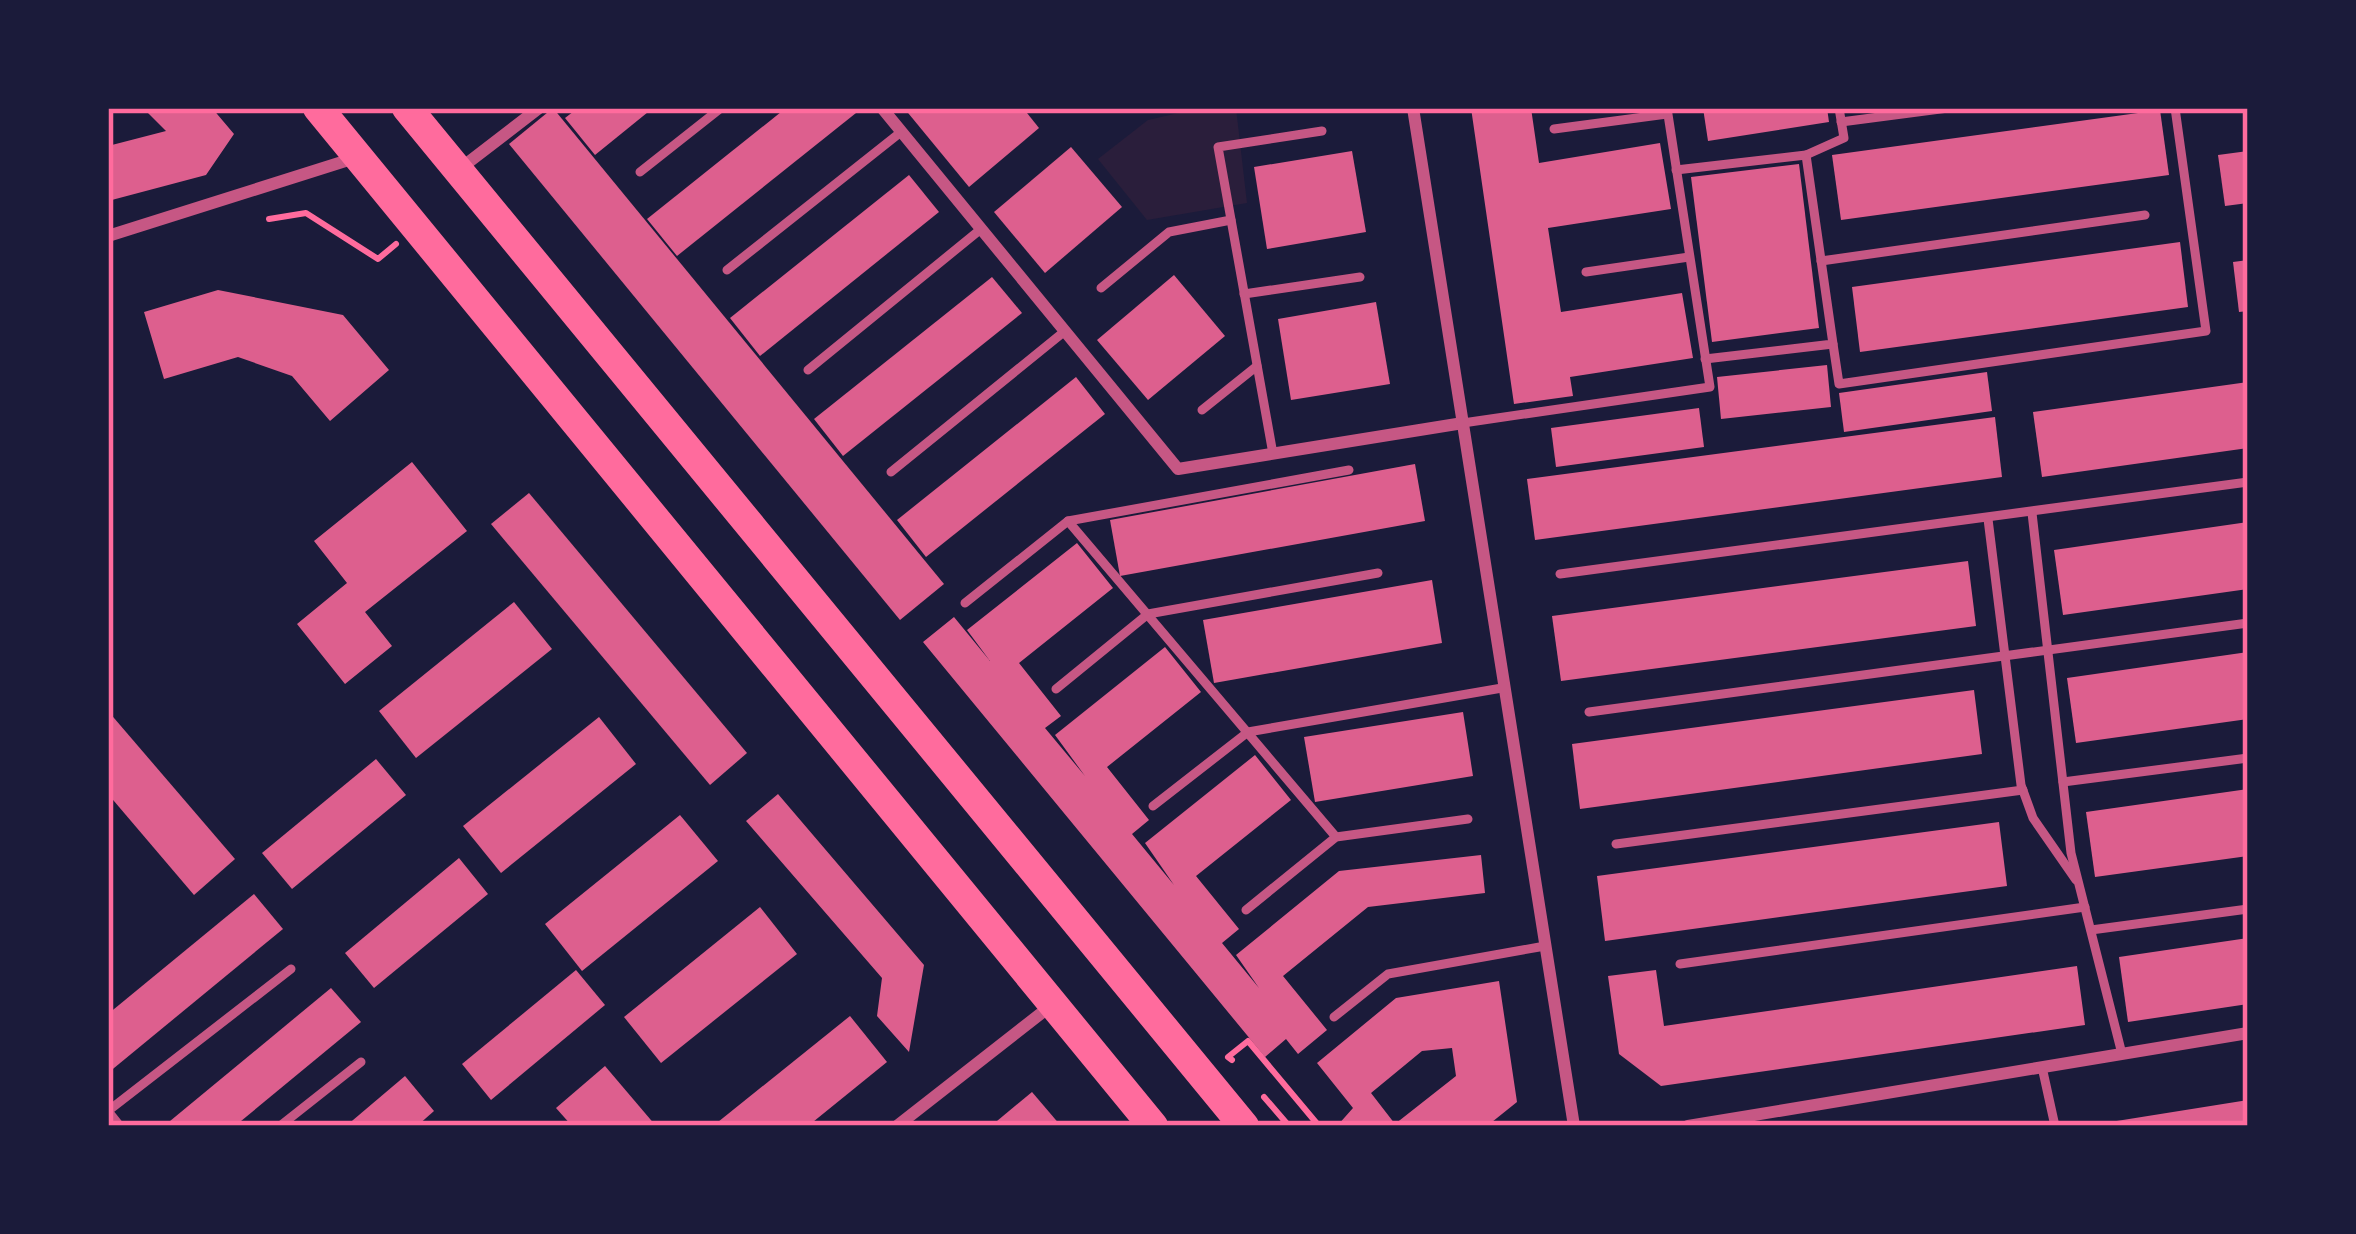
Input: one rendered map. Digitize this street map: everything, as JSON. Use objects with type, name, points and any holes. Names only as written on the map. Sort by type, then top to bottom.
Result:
[{"type":"main road","points":[[318,108],[1154,1126]]},
{"type":"main road","points":[[407,108],[1244,1126]]},
{"type":"street","points":[[460,168],[538,108]]},
{"type":"street","points":[[882,108],[1178,469],[1463,423]]},
{"type":"street","points":[[1413,108],[1574,1126]]},
{"type":"street","points":[[108,236],[358,157]]},
{"type":"street","points":[[898,1126],[1054,1003]]},
{"type":"street","points":[[1688,1126],[2248,1033]]},
{"type":"lane","points":[[640,172],[721,108]]},
{"type":"lane","points":[[1676,170],[1806,155],[1844,138],[1839,108]]},
{"type":"lane","points":[[1841,122],[1948,108]]},
{"type":"lane","points":[[1806,155],[1839,384],[2206,331],[2175,108]]},
{"type":"lane","points":[[1463,423],[1710,387],[1667,111],[1554,128]]},
{"type":"lane","points":[[1273,454],[1218,147],[1322,131]]},
{"type":"lane","points":[[728,270],[901,132]]},
{"type":"lane","points":[[1821,261],[2145,214]]},
{"type":"lane","points":[[1101,288],[1169,232],[1231,220]]},
{"type":"lane","points":[[808,370],[981,229]]},
{"type":"lane","points":[[1586,272],[1689,257]]},
{"type":"lane","points":[[1244,294],[1360,277]]},
{"type":"lane","points":[[890,472],[1065,331]]},
{"type":"lane","points":[[1705,359],[1833,344]]},
{"type":"lane","points":[[1202,410],[1257,366]]},
{"type":"lane","points":[[965,603],[1068,521],[1349,470]]},
{"type":"lane","points":[[1560,574],[2248,482]]},
{"type":"lane","points":[[2032,513],[2063,782],[2080,885],[2122,1054]]},
{"type":"lane","points":[[1988,519],[2023,790],[2033,818],[2080,885]]},
{"type":"lane","points":[[1068,521],[1336,837]]},
{"type":"lane","points":[[1056,689],[1148,614],[1378,573]]},
{"type":"lane","points":[[1589,712],[2248,622]]},
{"type":"lane","points":[[1153,806],[1248,731],[1502,688]]},
{"type":"lane","points":[[2063,782],[2248,758]]},
{"type":"lane","points":[[1616,844],[2023,790]]},
{"type":"lane","points":[[1246,910],[1336,837],[1468,819]]},
{"type":"lane","points":[[1680,964],[2085,907]]},
{"type":"lane","points":[[2091,930],[2248,909]]},
{"type":"lane","points":[[1334,1017],[1388,974],[1545,946]]},
{"type":"lane","points":[[120,1126],[108,1111],[291,969]]},
{"type":"lane","points":[[280,1126],[361,1062]]},
{"type":"lane","points":[[2042,1067],[2055,1126]]},
{"type":"path","points":[[269,219],[306,213],[378,259]]},
{"type":"path","points":[[1244,1074],[1228,1057],[1249,1041],[1318,1126]]},
{"type":"path","points":[[1259,1091],[1289,1126]]},
{"type":"shaded area","points":[[1200,108],[1236,108],[1247,203],[1147,220],[1098,159],[1148,120]]},
{"type":"building","points":[[143,108],[212,108],[234,134],[206,175],[108,201],[108,146],[166,131]]},
{"type":"building","points":[[553,108],[944,584],[900,620],[509,144]]},
{"type":"building","points":[[578,108],[653,108],[595,155],[565,118]]},
{"type":"building","points":[[786,108],[852,108],[856,113],[677,256],[647,219]]},
{"type":"building","points":[[904,108],[1023,108],[1039,128],[969,187]]},
{"type":"building","points":[[1471,108],[1531,108],[1539,163],[1660,143],[1671,209],[1548,228],[1561,312],[1682,293],[1693,358],[1570,377],[1573,396],[1514,404]]},
{"type":"building","points":[[1703,108],[1827,108],[1829,122],[1708,141]]},
{"type":"building","points":[[2160,110],[2169,175],[1841,220],[1832,155]]},
{"type":"building","points":[[1071,147],[1122,207],[1045,273],[994,212]]},
{"type":"building","points":[[1352,151],[1366,232],[1267,249],[1254,167]]},
{"type":"building","points":[[2248,151],[2248,203],[2225,206],[2218,155]]},
{"type":"building","points":[[1799,164],[1819,328],[1712,342],[1691,177]]},
{"type":"building","points":[[909,175],[939,212],[760,356],[730,318]]},
{"type":"building","points":[[2180,242],[2188,307],[1860,352],[1852,287]]},
{"type":"building","points":[[2248,260],[2248,311],[2239,312],[2233,262]]},
{"type":"building","points":[[1174,275],[1225,336],[1148,400],[1097,340]]},
{"type":"building","points":[[992,277],[1022,313],[843,456],[814,419]]},
{"type":"building","points":[[218,290],[343,315],[389,370],[330,421],[292,376],[238,357],[164,379],[144,312]]},
{"type":"building","points":[[1376,302],[1390,384],[1291,400],[1278,319]]},
{"type":"building","points":[[1827,365],[1831,407],[1721,419],[1717,377]]},
{"type":"building","points":[[1987,372],[1992,411],[1844,432],[1839,393]]},
{"type":"building","points":[[1076,377],[1105,414],[926,557],[897,520]]},
{"type":"building","points":[[2248,382],[2248,448],[2042,477],[2033,412]]},
{"type":"building","points":[[1699,408],[1704,447],[1556,467],[1551,428]]},
{"type":"building","points":[[1995,417],[2002,477],[1535,540],[1527,479]]},
{"type":"building","points":[[412,462],[467,531],[365,612],[392,646],[345,684],[297,624],[347,583],[314,541]]},
{"type":"building","points":[[1415,464],[1425,521],[1120,576],[1110,520]]},
{"type":"building","points":[[529,493],[747,753],[710,785],[491,524]]},
{"type":"building","points":[[2248,522],[2248,589],[2063,615],[2054,550]]},
{"type":"building","points":[[1077,543],[1113,588],[1019,663],[1061,716],[1045,728],[1085,776],[1055,735],[1165,647],[1201,692],[1107,767],[1149,820],[1132,834],[1174,885],[1145,843],[1255,755],[1291,800],[1196,876],[1239,929],[1222,943],[1259,988],[1236,955],[1339,871],[1481,855],[1485,893],[1368,907],[1283,976],[1327,1030],[1298,1054],[1286,1039],[1265,1057],[923,642],[954,617],[990,661],[967,630]]},
{"type":"building","points":[[1968,561],[1976,626],[1561,681],[1552,616]]},
{"type":"building","points":[[1432,580],[1442,643],[1214,683],[1203,620]]},
{"type":"building","points":[[514,602],[552,649],[416,758],[379,711]]},
{"type":"building","points":[[2248,652],[2248,719],[2076,743],[2067,678]]},
{"type":"building","points":[[1974,690],[1982,754],[1580,809],[1572,744]]},
{"type":"building","points":[[108,711],[235,859],[194,895],[108,794]]},
{"type":"building","points":[[1463,712],[1473,776],[1315,802],[1304,737]]},
{"type":"building","points":[[599,717],[636,764],[501,873],[463,826]]},
{"type":"building","points":[[376,759],[406,795],[292,889],[262,853]]},
{"type":"building","points":[[2248,789],[2248,856],[2095,877],[2086,812]]},
{"type":"building","points":[[778,794],[924,965],[909,1052],[877,1016],[882,978],[746,821]]},
{"type":"building","points":[[680,815],[718,861],[582,971],[545,924]]},
{"type":"building","points":[[1999,822],[2007,886],[1605,941],[1597,876]]},
{"type":"building","points":[[459,858],[488,894],[374,988],[345,953]]},
{"type":"building","points":[[254,894],[283,929],[108,1073],[108,1014]]},
{"type":"building","points":[[760,907],[797,954],[661,1063],[624,1017]]},
{"type":"building","points":[[2248,938],[2248,1004],[2128,1022],[2119,957]]},
{"type":"building","points":[[2077,966],[2085,1025],[1661,1086],[1619,1054],[1608,976],[1656,970],[1664,1026]]},
{"type":"building","points":[[576,970],[605,1005],[491,1100],[462,1064]]},
{"type":"building","points":[[1499,981],[1517,1102],[1487,1126],[1337,1126],[1353,1108],[1317,1063],[1396,998]],"holes":[[[1452,1048],[1456,1076],[1395,1124],[1371,1093],[1422,1051]]]},
{"type":"building","points":[[331,988],[361,1022],[235,1126],[164,1126]]},
{"type":"building","points":[[850,1016],[887,1062],[808,1126],[713,1126]]},
{"type":"building","points":[[605,1066],[656,1126],[572,1126],[556,1108]]},
{"type":"building","points":[[405,1076],[434,1111],[417,1126],[346,1126]]},
{"type":"building","points":[[1032,1092],[1061,1126],[991,1126]]},
{"type":"building","points":[[2248,1100],[2248,1126],[2104,1126],[2104,1123]]}]
